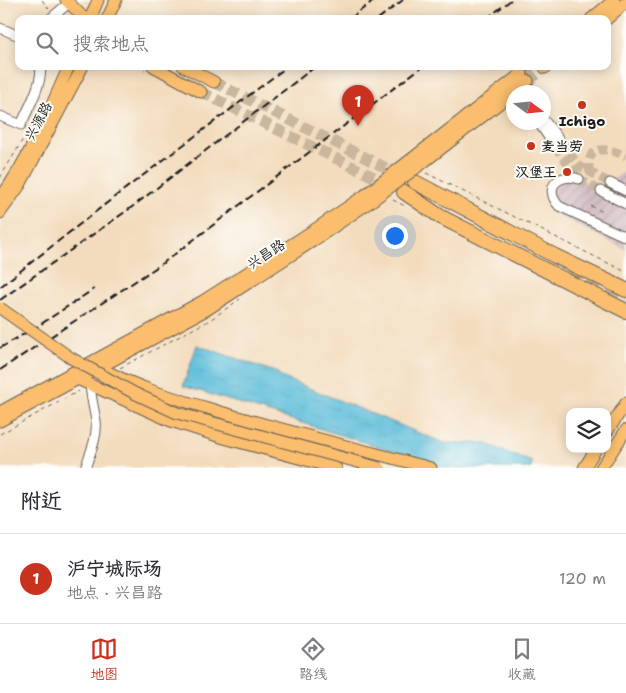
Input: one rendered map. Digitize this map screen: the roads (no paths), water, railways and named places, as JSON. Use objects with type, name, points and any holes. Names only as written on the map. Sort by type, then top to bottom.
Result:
[{"type":"highway","points":[[626,280],[469,202],[415,182],[555,256],[626,290]]},
{"type":"highway","points":[[568,273],[404,192],[441,217],[626,311]]},
{"type":"main road","points":[[92,15],[98,0]]},
{"type":"main road","points":[[109,15],[116,0]]},
{"type":"main road","points":[[596,15],[614,0]]},
{"type":"main road","points":[[67,2],[81,15]]},
{"type":"main road","points":[[611,15],[626,2]]},
{"type":"main road","name":"兴源路","points":[[0,198],[13,180],[39,134],[67,70]]},
{"type":"main road","name":"兴源路","points":[[0,213],[20,185],[47,138],[81,70]]},
{"type":"main road","points":[[160,70],[201,92]]},
{"type":"main road","points":[[191,70],[214,82]]},
{"type":"main road","name":"兴昌路","points":[[423,163],[506,97]]},
{"type":"main road","name":"兴昌路","points":[[0,421],[96,365],[208,309],[316,239],[367,198],[423,163],[506,97]]},
{"type":"main road","points":[[0,308],[70,358],[177,413],[380,468]]},
{"type":"main road","points":[[96,365],[110,374],[164,395],[274,427],[431,468]]},
{"type":"main road","points":[[74,377],[188,426],[224,438],[336,468]]},
{"type":"main road","name":"兴昌路","points":[[0,412],[74,377]]},
{"type":"main road","points":[[611,426],[626,403]]},
{"type":"main road","points":[[601,468],[626,430]]},
{"type":"main road","points":[[584,468],[593,453]]},
{"type":"street","points":[[54,15],[67,2]]},
{"type":"street","points":[[0,28],[15,34]]},
{"type":"street","points":[[0,116],[21,125],[39,84],[41,70]]},
{"type":"street","points":[[545,130],[558,144],[550,130]]},
{"type":"street","points":[[579,179],[564,177],[558,180],[553,187],[552,196],[559,206],[626,237]]},
{"type":"street","points":[[610,183],[626,191]]},
{"type":"street","points":[[601,191],[626,204]]},
{"type":"street","points":[[86,468],[96,422],[91,402],[90,385]]},
{"type":"water","points":[[197,345],[278,373],[279,376],[444,443],[484,443],[532,462],[531,468],[447,468],[183,386]]},
{"type":"tunnel","points":[[522,73],[525,70]]},
{"type":"tunnel","points":[[528,81],[542,70]]},
{"type":"tunnel","points":[[214,82],[402,176]]},
{"type":"tunnel","points":[[201,92],[390,185]]},
{"type":"tunnel","points":[[561,142],[579,166],[610,183]]},
{"type":"tunnel","points":[[555,146],[579,179],[601,191]]},
{"type":"tunnel","points":[[590,173],[590,157],[599,150],[612,151],[626,156]]},
{"type":"tunnel","points":[[568,273],[626,300]]},
{"type":"railway","points":[[355,15],[374,0]]},
{"type":"railway","points":[[383,15],[403,0]]},
{"type":"railway","points":[[491,15],[511,0]]},
{"type":"railway","points":[[0,287],[117,195],[283,70]]},
{"type":"railway","points":[[0,300],[132,207],[311,70]]},
{"type":"railway","points":[[0,370],[163,263],[418,70]]},
{"type":"railway","points":[[0,348],[38,326],[94,289]]},
{"type":"place","name":"Ichigo","points":[[582,105]]},
{"type":"place","name":"沪宁城际场","points":[[358,126]]},
{"type":"place","name":"麦当劳","points":[[531,146]]},
{"type":"place","name":"汉堡王","points":[[567,172]]}]
